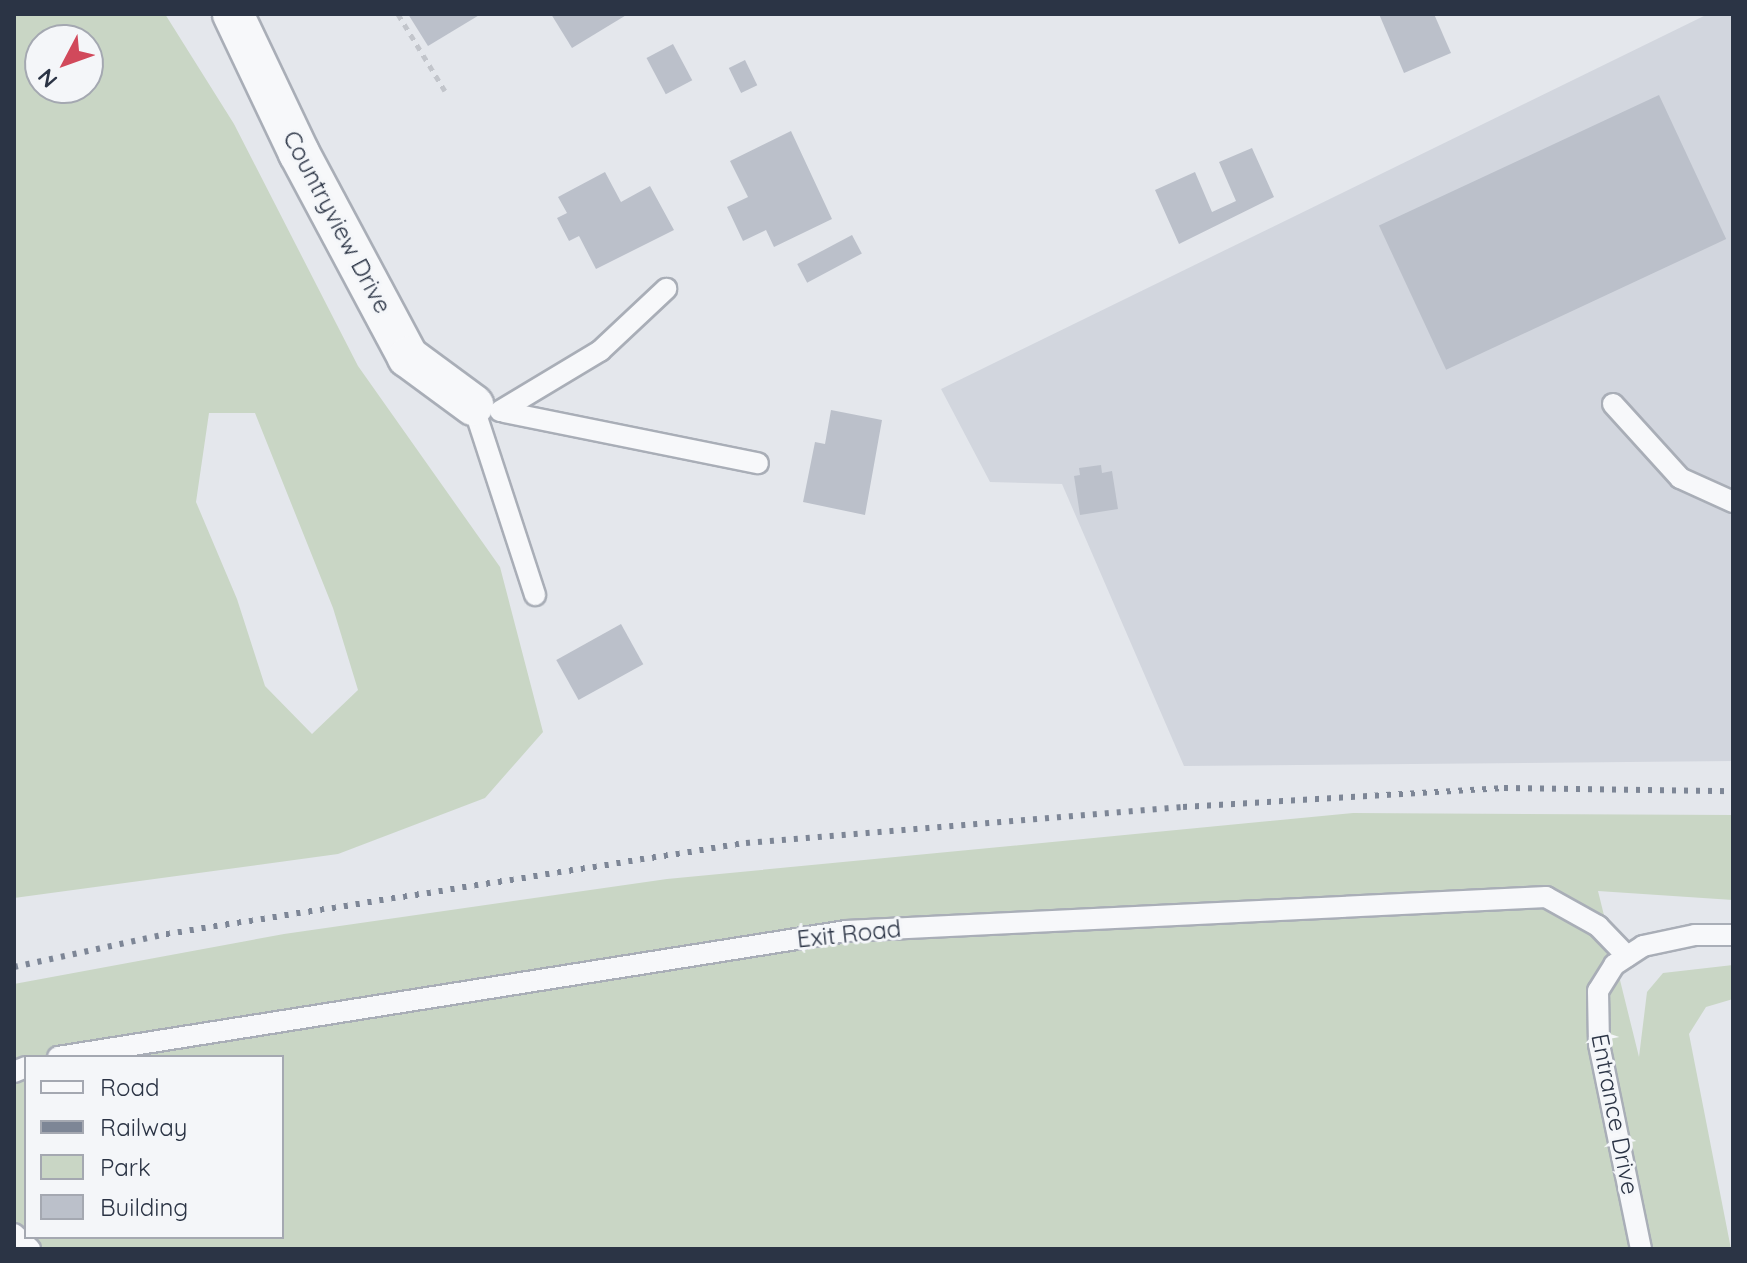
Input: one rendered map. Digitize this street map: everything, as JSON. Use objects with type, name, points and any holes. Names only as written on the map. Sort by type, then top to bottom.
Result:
[{"type":"street","name":"Countryview Drive","points":[[233,14],[299,153],[408,357],[488,409]]},
{"type":"lane","points":[[488,409],[600,351],[666,289]]},
{"type":"lane","points":[[1613,404],[1680,478],[1733,502]]},
{"type":"lane","points":[[488,409],[758,463]]},
{"type":"lane","points":[[488,409],[535,595]]},
{"type":"lane","name":"Exit Road","points":[[71,1055],[846,931],[1546,897],[1598,926],[1627,956]]},
{"type":"lane","name":"Entrance Drive","points":[[1641,1249],[1599,1044],[1598,991],[1627,956],[1643,946],[1695,935],[1733,935]]},
{"type":"path","points":[[398,14],[445,91]]},
{"type":"shaded area","points":[[1708,14],[1733,14],[1733,761],[1184,766],[1062,484],[990,482],[941,389]]},
{"type":"green space","points":[[14,14],[165,14],[234,124],[358,366],[500,567],[543,732],[485,798],[338,854],[14,898]],"holes":[[[209,413],[255,413],[333,608],[358,690],[312,734],[265,686],[237,599],[196,502]]]},
{"type":"green space","points":[[1353,813],[1733,815],[1733,900],[1598,891],[1639,1057],[1647,992],[1663,973],[1733,965],[1733,999],[1706,1007],[1689,1034],[1731,1249],[14,1249],[14,984],[284,934],[667,879]]},
{"type":"building","points":[[408,14],[481,14],[428,46]]},
{"type":"building","points":[[551,14],[628,14],[572,48]]},
{"type":"building","points":[[1379,14],[1434,14],[1451,53],[1404,73]]},
{"type":"building","points":[[673,44],[692,80],[666,94],[647,58]]},
{"type":"building","points":[[745,60],[757,85],[741,93],[729,68]]},
{"type":"building","points":[[1659,95],[1726,239],[1446,370],[1379,226]]},
{"type":"building","points":[[791,131],[832,219],[774,247],[766,230],[743,241],[727,207],[748,197],[730,161]]},
{"type":"building","points":[[1252,148],[1274,197],[1179,244],[1155,190],[1195,172],[1212,212],[1236,201],[1219,162]]},
{"type":"building","points":[[605,172],[621,202],[650,186],[674,230],[596,269],[579,236],[569,241],[557,218],[567,213],[558,197]]},
{"type":"building","points":[[852,235],[862,254],[807,283],[797,264]]},
{"type":"building","points":[[831,410],[882,420],[865,515],[803,502],[815,442],[825,444]]},
{"type":"building","points":[[1101,465],[1102,473],[1112,471],[1118,509],[1080,515],[1074,476],[1080,475],[1079,468]]},
{"type":"building","points":[[621,624],[643,664],[579,700],[556,660]]},
{"type":"railway","points":[[14,967],[166,934],[746,843],[1183,807],[1504,788],[1733,791]]}]
